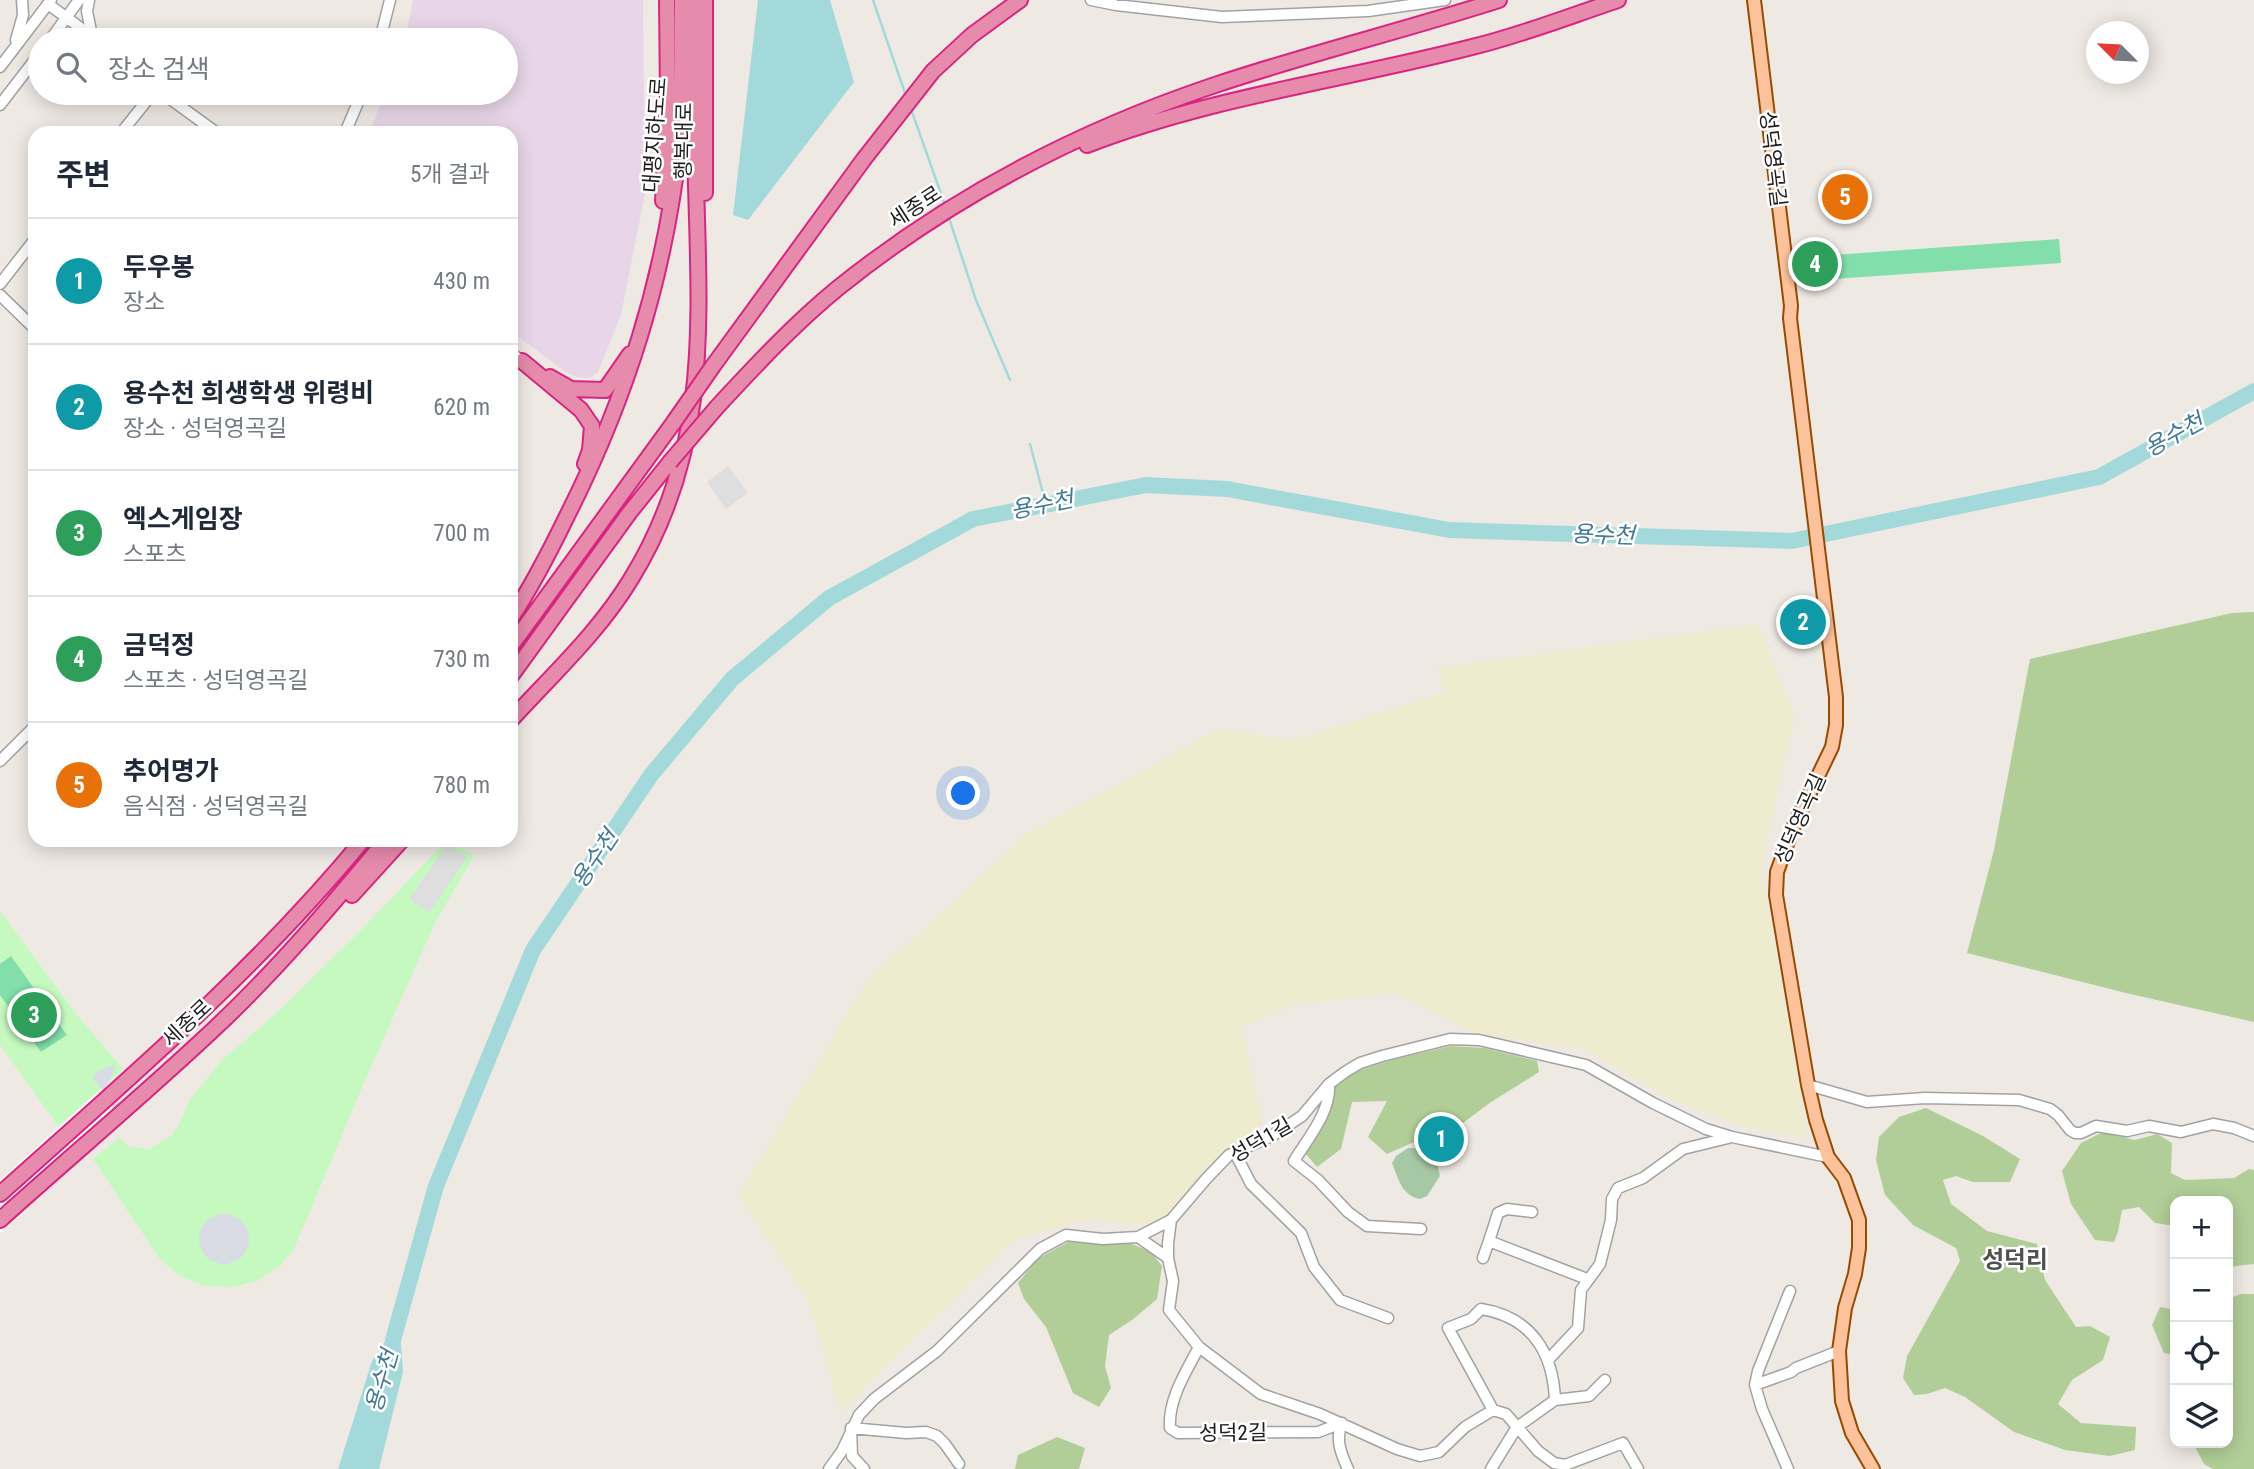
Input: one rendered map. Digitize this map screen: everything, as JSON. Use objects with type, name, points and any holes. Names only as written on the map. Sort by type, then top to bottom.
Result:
[{"type":"highway","name":"행복대로","points":[[658,272],[668,96],[667,0]]},
{"type":"highway","name":"대평지하도로","points":[[658,272],[669,220],[679,145],[682,0]]},
{"type":"highway","name":"대평지하도로","points":[[693,0],[699,282]]},
{"type":"highway","name":"행복대로","points":[[699,282],[704,227],[706,146],[705,0]]},
{"type":"highway","points":[[518,636],[889,126],[933,71],[972,35],[1020,0]]},
{"type":"highway","name":"세종로","points":[[518,666],[630,512],[717,407],[793,329],[836,290],[922,226],[1007,175],[1063,146],[1134,115],[1214,85],[1499,0]]},
{"type":"highway","points":[[1007,175],[1154,121],[1205,107],[1474,47],[1618,0]]},
{"type":"highway","points":[[518,605],[573,504],[605,437],[644,328],[658,272]]},
{"type":"highway","points":[[518,712],[580,646],[631,580],[672,498],[693,412],[699,282]]},
{"type":"highway","points":[[518,358],[571,388],[605,390],[644,328]]},
{"type":"highway","points":[[518,359],[581,410],[592,426],[590,450],[573,504]]},
{"type":"highway","name":"세종로","points":[[0,1194],[206,1009],[284,929],[357,847]]},
{"type":"highway","name":"세종로","points":[[0,1220],[215,1028],[290,951],[380,847]]},
{"type":"highway","points":[[215,1028],[306,944],[396,847]]},
{"type":"main road","name":"성덕영곡길","points":[[1754,0],[1836,697],[1836,725],[1832,747],[1792,830],[1777,872],[1776,895],[1816,1121],[1828,1157],[1844,1178],[1859,1220],[1856,1274],[1845,1308],[1839,1351],[1842,1401],[1852,1433],[1873,1469]]},
{"type":"street","points":[[12,52],[23,15],[22,0]]},
{"type":"street","points":[[59,28],[79,0]]},
{"type":"street","points":[[89,0],[86,11],[91,28]]},
{"type":"street","points":[[383,28],[390,0]]},
{"type":"street","points":[[1091,0],[1222,17],[1368,11],[1445,0]]},
{"type":"street","points":[[30,28],[49,2],[80,28]]},
{"type":"street","points":[[0,66],[28,30]]},
{"type":"street","points":[[0,105],[28,69]]},
{"type":"street","points":[[127,126],[143,105]]},
{"type":"street","points":[[178,105],[207,126]]},
{"type":"street","points":[[348,126],[357,105]]},
{"type":"street","points":[[0,284],[28,248]]},
{"type":"street","points":[[0,295],[28,322]]},
{"type":"street","points":[[0,761],[28,733]]},
{"type":"street","name":"성덕1길","points":[[829,1469],[842,1451],[859,1415],[874,1399],[937,1351],[1040,1249],[1066,1234],[1103,1239],[1138,1237],[1171,1220],[1229,1155],[1272,1136],[1302,1116],[1329,1084],[1352,1067],[1382,1056],[1450,1039],[1479,1040],[1586,1065],[1706,1129],[1828,1157]]},
{"type":"street","points":[[1329,1084],[1330,1097],[1294,1161],[1318,1180],[1348,1212],[1367,1226],[1421,1229]]},
{"type":"street","points":[[1808,1085],[1867,1102],[1925,1098],[2019,1100],[2050,1109],[2075,1133],[2096,1126],[2126,1131],[2149,1126],[2181,1132],[2213,1124],[2254,1136]]},
{"type":"street","name":"성덕1길","points":[[1548,1360],[1578,1328],[1581,1290],[1600,1264],[1611,1220],[1612,1199],[1618,1188],[1643,1178],[1683,1149],[1732,1137]]},
{"type":"street","points":[[1236,1153],[1251,1184],[1301,1233],[1314,1267],[1340,1300],[1388,1318]]},
{"type":"street","points":[[1483,1258],[1498,1213],[1507,1209],[1532,1212]]},
{"type":"street","name":"성덕2길","points":[[1171,1220],[1168,1258],[1173,1281],[1169,1310],[1199,1347],[1261,1394],[1342,1423],[1372,1438],[1420,1456],[1439,1452],[1465,1427],[1493,1410]]},
{"type":"street","points":[[1138,1237],[1168,1258]]},
{"type":"street","points":[[1489,1241],[1587,1279]]},
{"type":"street","points":[[1788,1469],[1762,1409],[1755,1385],[1790,1291]]},
{"type":"street","points":[[1555,1400],[1548,1360],[1526,1326],[1503,1314],[1481,1309],[1471,1318],[1448,1328],[1493,1410],[1506,1414],[1538,1451],[1554,1463],[1565,1465],[1623,1443],[1638,1469]]},
{"type":"street","name":"성덕2길","points":[[1199,1347],[1173,1402],[1170,1428],[1178,1433],[1318,1432],[1342,1423]]},
{"type":"street","points":[[1755,1385],[1839,1351]]},
{"type":"street","points":[[1491,1469],[1517,1427],[1555,1400],[1588,1396],[1605,1380]]},
{"type":"street","points":[[1342,1423],[1338,1433],[1342,1456],[1348,1469]]},
{"type":"street","points":[[864,1469],[852,1456],[851,1428],[926,1432],[945,1444],[959,1464]]},
{"type":"shaded area","points":[[413,0],[643,0],[645,194],[621,315],[598,372],[590,378],[576,377],[564,371],[518,336],[518,126],[372,126],[380,105],[518,105],[518,28],[407,28]]},
{"type":"shaded area","points":[[728,466],[748,493],[726,509],[707,482]]},
{"type":"shaded area","points":[[1758,624],[1795,717],[1761,867],[1808,1139],[1742,1126],[1673,1101],[1584,1049],[1476,1034],[1395,993],[1294,1005],[1242,1027],[1263,1124],[1204,1169],[1167,1218],[1136,1225],[1088,1219],[1012,1241],[861,1391],[841,1415],[808,1301],[738,1195],[866,982],[1025,835],[1218,729],[1293,740],[1445,692],[1436,668]]},
{"type":"shaded area","points":[[445,847],[452,847],[467,857],[429,913],[409,899]]},
{"type":"shaded area","points":[[113,1065],[113,1074],[103,1090],[93,1079],[96,1072]]},
{"type":"shaded area","points":[[224,1214],[242,1221],[249,1239],[242,1257],[224,1264],[206,1257],[199,1239],[206,1221]]},
{"type":"green space","points":[[2059,239],[2061,263],[1834,279],[1833,255]]},
{"type":"green space","points":[[2254,612],[2254,1022],[1967,953],[1994,850],[2030,659],[2232,613]]},
{"type":"green space","points":[[440,847],[459,847],[474,856],[435,923],[294,1249],[281,1265],[257,1281],[234,1287],[204,1286],[180,1276],[159,1258],[93,1159],[120,1137],[129,1147],[150,1149],[172,1135],[189,1101],[222,1060],[272,1017]]},
{"type":"green space","points":[[0,911],[77,1015],[123,1069],[58,1126],[0,1045]]},
{"type":"green space","points":[[11,956],[67,1035],[41,1052],[0,995],[0,964]]},
{"type":"green space","points":[[1451,1046],[1484,1048],[1537,1061],[1539,1072],[1491,1102],[1455,1129],[1430,1135],[1387,1154],[1368,1137],[1387,1101],[1352,1102],[1341,1149],[1317,1167],[1305,1153],[1317,1130],[1332,1089],[1357,1071]]},
{"type":"green space","points":[[1926,1108],[1983,1136],[2020,1159],[2010,1182],[1973,1182],[1956,1176],[1943,1180],[1951,1204],[1987,1231],[2037,1244],[2045,1280],[2076,1327],[2090,1326],[2110,1337],[2103,1360],[2072,1380],[2058,1404],[2081,1423],[2136,1427],[2135,1450],[2110,1456],[2065,1450],[2014,1432],[1965,1397],[1945,1388],[1914,1395],[1903,1378],[1907,1356],[1960,1261],[1956,1248],[1913,1225],[1885,1195],[1876,1160],[1879,1137],[1899,1117]]},
{"type":"green space","points":[[2103,1132],[2135,1140],[2157,1134],[2172,1143],[2171,1173],[2185,1180],[2234,1178],[2249,1169],[2254,1170],[2254,1264],[2233,1266],[2233,1196],[2170,1196],[2170,1225],[2155,1223],[2139,1207],[2122,1210],[2114,1242],[2095,1240],[2071,1204],[2062,1171],[2081,1143]]},
{"type":"green space","points":[[1408,1148],[1431,1154],[1439,1169],[1440,1176],[1427,1196],[1420,1199],[1405,1190],[1392,1163],[1396,1156]]},
{"type":"green space","points":[[1068,1242],[1132,1244],[1151,1252],[1162,1266],[1157,1299],[1109,1335],[1105,1366],[1111,1388],[1099,1407],[1073,1393],[1046,1327],[1024,1299],[1018,1283],[1037,1259]]},
{"type":"green space","points":[[2254,1294],[2254,1469],[2213,1469],[2204,1464],[2196,1448],[2233,1448],[2233,1297]]},
{"type":"green space","points":[[2160,1307],[2170,1309],[2170,1354],[2164,1353],[2152,1325]]},
{"type":"green space","points":[[1057,1437],[1085,1448],[1079,1469],[1015,1469],[1018,1455]]},
{"type":"water","points":[[758,0],[830,0],[854,82],[748,220],[733,215]]},
{"type":"water","points":[[399,1320],[403,1372],[379,1469],[338,1469],[372,1361]]},
{"type":"pier","points":[[97,1093],[124,1122],[0,1233],[0,1180]]},
{"type":"waterway","points":[[873,0],[906,96]]},
{"type":"waterway","points":[[911,109],[945,205]]},
{"type":"waterway","points":[[948,215],[976,300],[1010,380]]},
{"type":"waterway","name":"용수천","points":[[393,1340],[436,1186],[533,950],[651,775],[732,679],[829,598],[973,519],[1146,485],[1227,489],[1449,530],[1792,541],[2099,477],[2254,391]]},
{"type":"waterway","points":[[1030,444],[1046,505]]},
{"type":"place","name":"추어명가","points":[[1845,197]]},
{"type":"place","name":"금덕정","points":[[1815,264]]},
{"type":"place","name":"용수천 희생학생 위령비","points":[[1803,622]]},
{"type":"place","name":"엑스게임장","points":[[34,1015]]},
{"type":"place","name":"두우봉","points":[[1441,1139]]},
{"type":"district","name":"성덕리","points":[[2015,1260]]}]
